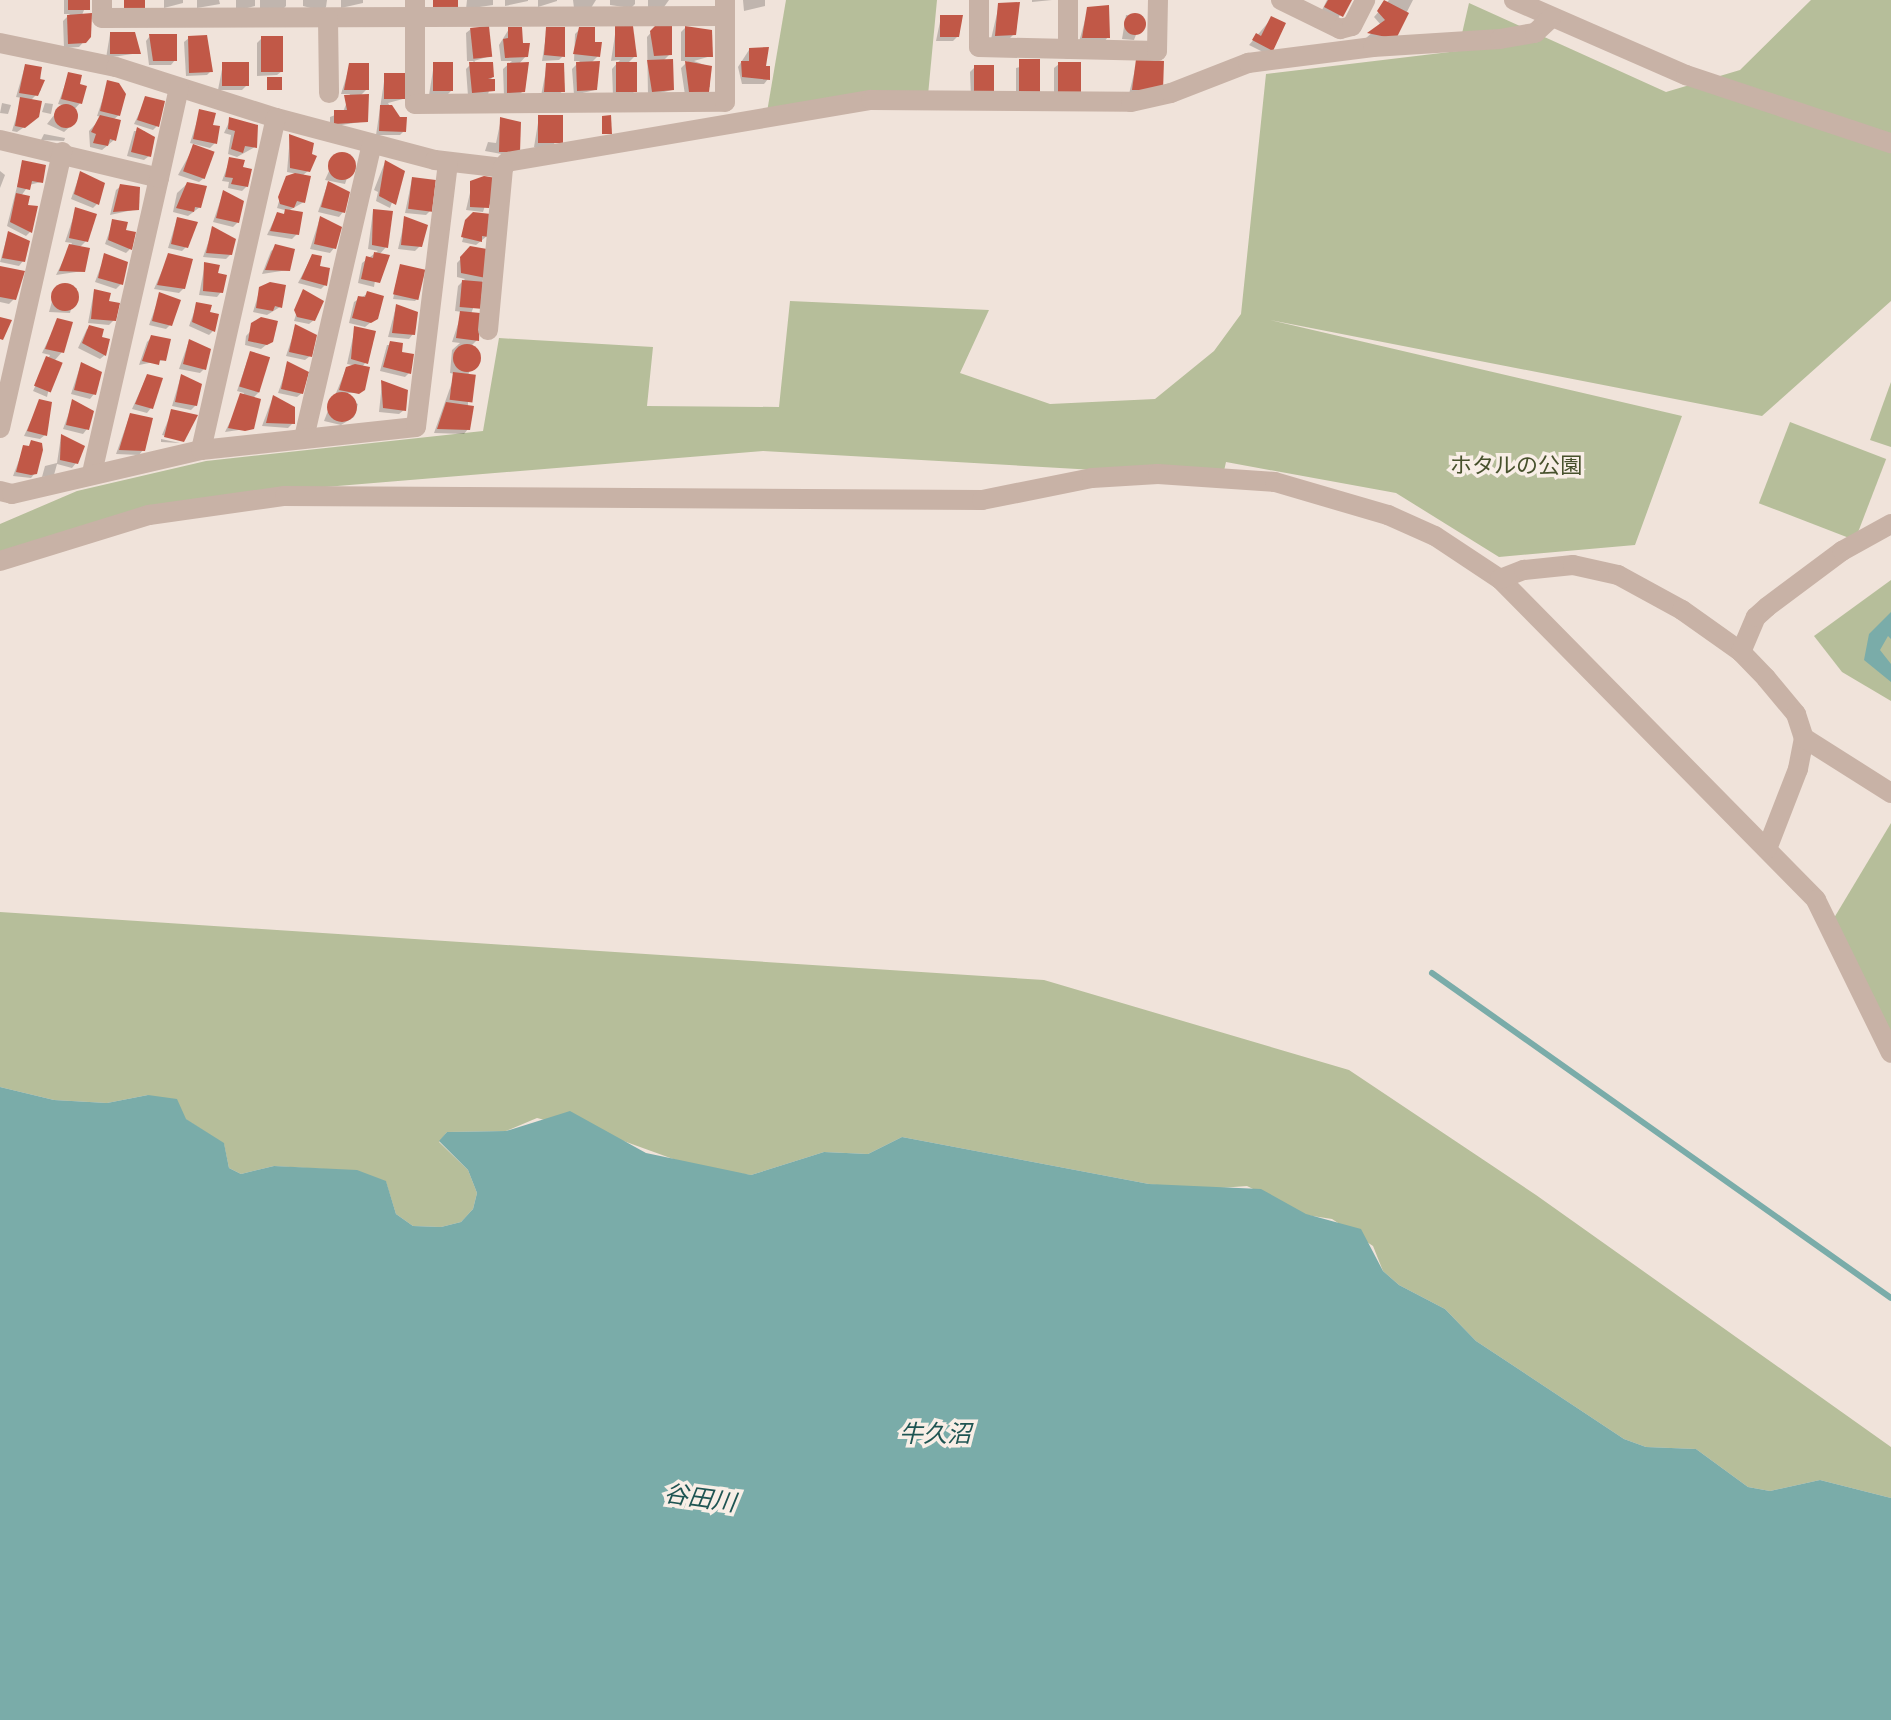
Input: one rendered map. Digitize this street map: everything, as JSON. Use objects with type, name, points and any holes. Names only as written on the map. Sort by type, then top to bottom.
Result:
[{"type":"street","points":[[102,0],[102,18],[328,19],[416,8],[724,8],[725,102],[415,104],[416,8]]},
{"type":"street","points":[[979,0],[979,47],[1157,51],[1158,0]]},
{"type":"street","points":[[1068,0],[1068,49]]},
{"type":"street","points":[[1281,0],[1340,29],[1352,26],[1365,0]]},
{"type":"street","points":[[1514,0],[1686,75],[1891,143]]},
{"type":"street","points":[[488,330],[503,168],[507,162],[871,100],[1131,102],[1171,93],[1248,63],[1373,47],[1500,39],[1535,33],[1551,18]]},
{"type":"street","points":[[328,19],[329,93]]},
{"type":"street","points":[[0,43],[116,67],[276,118],[448,163],[503,168]]},
{"type":"street","points":[[92,474],[179,88]]},
{"type":"street","points":[[201,450],[276,118]]},
{"type":"street","points":[[0,140],[62,152],[159,178]]},
{"type":"street","points":[[304,438],[372,144]]},
{"type":"street","points":[[0,428],[62,152]]},
{"type":"street","points":[[0,491],[12,494],[201,450],[416,427],[448,163]]},
{"type":"street","points":[[0,561],[137,518],[200,505],[285,496],[493,503],[982,500],[1092,478],[1228,477],[1275,482],[1388,515],[1435,536],[1500,579],[1816,900],[1891,1053]]},
{"type":"street","points":[[1741,652],[1756,617],[1767,607],[1842,551],[1891,524]]},
{"type":"street","points":[[1500,579],[1524,570],[1592,567],[1618,575],[1682,610],[1741,652],[1796,714],[1804,738],[1798,769],[1767,849]]},
{"type":"street","points":[[1804,738],[1891,793]]},
{"type":"green space","points":[[786,0],[937,0],[928,95],[767,112]]},
{"type":"green space","name":"ホタルの公園","points":[[1811,0],[1891,0],[1891,301],[1762,416],[1270,320],[1682,416],[1635,545],[1499,557],[1396,493],[1226,462],[1224,471],[1095,470],[763,451],[289,490],[0,555],[0,524],[77,491],[206,461],[483,431],[499,338],[653,347],[647,406],[779,407],[790,301],[989,310],[960,373],[1050,404],[1155,399],[1214,351],[1241,314],[1266,74],[1458,51],[1469,3],[1666,92],[1740,70]]},
{"type":"green space","points":[[1891,382],[1891,447],[1870,440]]},
{"type":"green space","points":[[1790,422],[1886,459],[1855,540],[1759,503]]},
{"type":"green space","points":[[1891,580],[1891,701],[1842,672],[1814,636]]},
{"type":"green space","points":[[1891,823],[1891,1040],[1834,918]]},
{"type":"green space","points":[[0,912],[1044,980],[1349,1070],[1536,1195],[1891,1447],[1891,1498],[1820,1480],[1770,1491],[1748,1487],[1696,1449],[1646,1447],[1624,1439],[1476,1341],[1445,1309],[1399,1285],[1383,1271],[1373,1246],[1332,1219],[1306,1215],[1247,1186],[1193,1190],[1149,1184],[902,1137],[868,1154],[824,1152],[751,1175],[698,1168],[618,1139],[537,1118],[506,1131],[447,1132],[439,1142],[468,1170],[477,1193],[473,1209],[461,1222],[441,1227],[413,1226],[396,1214],[386,1182],[357,1171],[274,1166],[241,1174],[229,1168],[224,1144],[148,1095],[107,1103],[54,1100],[0,1087]]},
{"type":"water","points":[[1891,612],[1891,639],[1888,636],[1880,650],[1891,664],[1891,682],[1864,660],[1869,634]]},
{"type":"water","name":"牛久沼","points":[[0,1087],[54,1100],[107,1103],[148,1095],[177,1099],[186,1119],[224,1143],[229,1168],[241,1174],[274,1166],[357,1170],[386,1181],[396,1214],[413,1226],[441,1227],[461,1222],[473,1209],[477,1193],[468,1170],[439,1141],[447,1132],[506,1131],[570,1111],[646,1153],[751,1175],[824,1152],[868,1154],[902,1137],[1149,1184],[1261,1189],[1306,1214],[1361,1229],[1383,1271],[1399,1285],[1445,1309],[1476,1341],[1624,1439],[1646,1447],[1696,1449],[1748,1487],[1770,1491],[1820,1480],[1891,1498],[1891,1720],[0,1720]]},
{"type":"building","points":[[68,0],[90,0],[90,10],[68,10]]},
{"type":"building","points":[[124,0],[145,0],[145,9],[124,9]]},
{"type":"building","points":[[433,0],[458,0],[458,7],[433,7]]},
{"type":"building","points":[[1328,0],[1352,0],[1343,17],[1324,7]]},
{"type":"building","points":[[1384,0],[1409,13],[1396,39],[1367,33],[1385,20],[1377,11]]},
{"type":"building","points":[[1020,2],[1016,35],[995,36],[998,3]]},
{"type":"building","points":[[1109,5],[1110,38],[1082,38],[1087,7]]},
{"type":"building","points":[[92,13],[91,37],[86,43],[68,44],[67,15]]},
{"type":"building","points":[[1131,13],[1139,13],[1146,24],[1139,35],[1131,35],[1124,28],[1124,20]]},
{"type":"building","points":[[940,15],[963,15],[959,37],[940,37]]},
{"type":"building","points":[[1271,16],[1286,23],[1273,51],[1252,40],[1256,33],[1261,36]]},
{"type":"building","points":[[489,26],[492,57],[473,59],[470,28]]},
{"type":"building","points":[[615,26],[633,26],[637,57],[615,57]]},
{"type":"building","points":[[655,26],[672,26],[672,55],[654,56],[650,31]]},
{"type":"building","points":[[685,26],[712,30],[713,57],[685,57]]},
{"type":"building","points":[[508,27],[522,27],[523,43],[530,43],[528,57],[505,58],[503,39],[508,38]]},
{"type":"building","points":[[546,27],[565,27],[565,57],[544,55]]},
{"type":"building","points":[[579,27],[595,27],[595,42],[602,42],[600,57],[573,54]]},
{"type":"building","points":[[110,32],[135,32],[141,54],[110,54]]},
{"type":"building","points":[[149,34],[177,34],[177,61],[153,61]]},
{"type":"building","points":[[207,35],[213,72],[189,73],[188,36]]},
{"type":"building","points":[[261,36],[283,36],[283,72],[261,72]]},
{"type":"building","points":[[769,47],[766,66],[770,66],[770,80],[742,77],[741,61],[749,61],[749,48]]},
{"type":"building","points":[[673,59],[674,90],[652,92],[647,60]]},
{"type":"building","points":[[1019,59],[1040,59],[1040,94],[1019,94]]},
{"type":"building","points":[[1136,59],[1164,61],[1163,90],[1132,90]]},
{"type":"building","points":[[600,61],[597,90],[577,91],[576,62]]},
{"type":"building","points":[[685,61],[712,66],[709,92],[689,92]]},
{"type":"building","points":[[222,62],[249,62],[249,86],[222,86]]},
{"type":"building","points":[[433,62],[453,62],[453,91],[433,91]]},
{"type":"building","points":[[469,62],[493,62],[494,77],[488,79],[495,79],[495,91],[472,93]]},
{"type":"building","points":[[529,62],[525,92],[507,93],[507,63]]},
{"type":"building","points":[[616,62],[637,62],[637,92],[616,92]]},
{"type":"building","points":[[1058,62],[1081,62],[1081,95],[1058,95]]},
{"type":"building","points":[[349,63],[369,63],[369,90],[344,90]]},
{"type":"building","points":[[546,63],[564,63],[565,92],[544,92]]},
{"type":"building","points":[[25,64],[42,67],[40,79],[45,80],[38,96],[19,93]]},
{"type":"building","points":[[974,65],[994,65],[994,93],[974,93]]},
{"type":"building","points":[[68,72],[82,75],[80,84],[87,86],[82,104],[61,99]]},
{"type":"building","points":[[384,73],[405,73],[405,99],[384,99]]},
{"type":"building","points":[[267,77],[282,77],[282,90],[267,90]]},
{"type":"building","points":[[107,80],[119,83],[126,94],[120,116],[100,111]]},
{"type":"building","points":[[369,94],[368,122],[334,124],[334,110],[347,110],[344,95]]},
{"type":"building","points":[[145,96],[165,101],[159,127],[137,120]]},
{"type":"building","points":[[20,97],[42,101],[39,117],[25,128],[15,126]]},
{"type":"building","points":[[66,104],[77,111],[78,116],[71,127],[66,128],[55,121],[54,116],[61,105]]},
{"type":"building","points":[[380,105],[392,105],[400,117],[407,117],[406,132],[379,131]]},
{"type":"building","points":[[199,109],[216,113],[213,125],[220,126],[217,144],[193,139]]},
{"type":"building","points":[[100,115],[121,120],[116,141],[110,139],[108,146],[93,143],[96,134],[91,132]]},
{"type":"building","points":[[538,115],[563,115],[563,143],[538,143]]},
{"type":"building","points":[[611,115],[612,134],[602,134],[602,116]]},
{"type":"building","points":[[229,117],[258,125],[257,148],[245,146],[243,153],[231,149],[235,131],[228,129]]},
{"type":"building","points":[[500,117],[521,122],[520,152],[499,152]]},
{"type":"building","points":[[137,127],[155,137],[151,157],[131,152]]},
{"type":"building","points":[[289,134],[314,143],[312,154],[317,156],[310,172],[290,168]]},
{"type":"building","points":[[193,144],[215,152],[205,179],[183,171]]},
{"type":"building","points":[[342,152],[352,156],[356,166],[352,176],[342,180],[332,176],[328,166],[332,156]]},
{"type":"building","points":[[229,157],[245,160],[243,167],[252,169],[248,187],[231,184],[233,178],[225,177]]},
{"type":"building","points":[[22,160],[46,165],[43,183],[32,181],[30,190],[17,187]]},
{"type":"building","points":[[385,160],[405,171],[396,205],[379,196]]},
{"type":"building","points":[[80,171],[105,183],[99,205],[74,194]]},
{"type":"building","points":[[295,173],[311,176],[305,203],[297,201],[294,208],[280,204],[278,197],[286,176]]},
{"type":"building","points":[[484,176],[496,178],[489,208],[470,207],[470,181]]},
{"type":"building","points":[[412,177],[436,180],[432,212],[408,209]]},
{"type":"building","points":[[328,181],[350,192],[345,213],[321,207]]},
{"type":"building","points":[[187,182],[207,186],[201,208],[195,207],[194,212],[176,208]]},
{"type":"building","points":[[120,184],[140,187],[139,210],[113,212]]},
{"type":"building","points":[[223,190],[244,201],[239,223],[216,218]]},
{"type":"building","points":[[16,193],[30,196],[28,205],[38,206],[32,233],[10,222]]},
{"type":"building","points":[[75,207],[97,214],[88,242],[69,238]]},
{"type":"building","points":[[285,209],[303,212],[299,235],[270,231],[277,212],[284,214]]},
{"type":"building","points":[[373,209],[393,211],[388,248],[372,245]]},
{"type":"building","points":[[473,212],[491,214],[489,237],[482,236],[482,242],[461,237],[465,220]]},
{"type":"building","points":[[320,216],[342,227],[336,249],[314,244]]},
{"type":"building","points":[[404,216],[428,225],[422,247],[401,245]]},
{"type":"building","points":[[177,217],[198,222],[188,248],[171,244]]},
{"type":"building","points":[[112,219],[128,222],[126,230],[136,232],[132,250],[108,240]]},
{"type":"building","points":[[212,226],[236,239],[232,255],[206,253]]},
{"type":"building","points":[[8,231],[30,241],[25,262],[2,258]]},
{"type":"building","points":[[69,244],[90,248],[85,272],[59,271]]},
{"type":"building","points":[[275,244],[295,249],[290,271],[265,270]]},
{"type":"building","points":[[470,246],[487,249],[486,278],[461,273],[460,257]]},
{"type":"building","points":[[374,252],[390,255],[380,283],[361,279],[366,256],[373,258]]},
{"type":"building","points":[[104,253],[128,262],[123,285],[98,278]]},
{"type":"building","points":[[168,253],[193,259],[185,289],[157,285]]},
{"type":"building","points":[[312,254],[322,256],[320,266],[330,268],[327,286],[301,279]]},
{"type":"building","points":[[204,262],[220,265],[218,273],[227,275],[223,293],[203,291]]},
{"type":"building","points":[[400,264],[425,270],[418,300],[393,294]]},
{"type":"building","points":[[0,266],[25,271],[16,300],[0,297]]},
{"type":"building","points":[[462,280],[483,282],[481,309],[460,307]]},
{"type":"building","points":[[270,282],[286,285],[282,308],[275,306],[273,311],[256,308],[259,287]]},
{"type":"building","points":[[65,283],[75,287],[79,297],[75,307],[65,311],[55,307],[51,297],[55,287]]},
{"type":"building","points":[[94,289],[111,293],[109,301],[120,303],[116,321],[91,319]]},
{"type":"building","points":[[303,289],[324,301],[315,321],[297,317],[294,310]]},
{"type":"building","points":[[367,291],[384,296],[378,319],[371,323],[352,318],[358,296],[365,297]]},
{"type":"building","points":[[159,292],[181,300],[172,326],[152,321]]},
{"type":"building","points":[[196,302],[212,305],[210,312],[219,314],[215,332],[192,322]]},
{"type":"building","points":[[396,304],[418,312],[415,335],[392,333]]},
{"type":"building","points":[[460,311],[480,313],[479,341],[456,338]]},
{"type":"building","points":[[0,317],[12,320],[3,340],[0,339]]},
{"type":"building","points":[[261,317],[278,321],[273,342],[267,345],[248,341],[251,323]]},
{"type":"building","points":[[57,318],[73,322],[64,353],[45,349]]},
{"type":"building","points":[[295,324],[317,335],[312,357],[289,352]]},
{"type":"building","points":[[89,325],[104,329],[102,337],[110,339],[106,356],[82,343]]},
{"type":"building","points":[[354,326],[376,331],[368,364],[351,359]]},
{"type":"building","points":[[151,335],[171,339],[166,361],[160,360],[159,365],[142,361]]},
{"type":"building","points":[[189,339],[211,349],[206,370],[183,364]]},
{"type":"building","points":[[390,341],[403,343],[402,352],[414,354],[411,374],[383,367]]},
{"type":"building","points":[[467,344],[477,348],[481,358],[477,368],[467,372],[457,368],[453,358],[457,348]]},
{"type":"building","points":[[250,351],[270,357],[259,393],[239,386]]},
{"type":"building","points":[[46,356],[63,363],[51,392],[34,386]]},
{"type":"building","points":[[287,361],[309,372],[303,394],[281,389]]},
{"type":"building","points":[[81,362],[102,372],[96,395],[74,390]]},
{"type":"building","points":[[355,364],[370,367],[365,390],[359,394],[339,390],[346,367]]},
{"type":"building","points":[[453,372],[476,375],[472,403],[450,400]]},
{"type":"building","points":[[147,374],[163,378],[153,409],[135,404]]},
{"type":"building","points":[[181,374],[202,384],[197,406],[175,402]]},
{"type":"building","points":[[381,380],[408,390],[406,411],[383,408]]},
{"type":"building","points":[[342,392],[352,397],[357,407],[352,417],[342,422],[332,417],[327,407],[332,397]]},
{"type":"building","points":[[240,393],[261,399],[254,429],[228,428]]},
{"type":"building","points":[[273,395],[295,407],[295,424],[266,423]]},
{"type":"building","points":[[39,399],[52,402],[47,436],[27,431]]},
{"type":"building","points":[[72,399],[94,411],[89,430],[66,425]]},
{"type":"building","points":[[446,402],[474,406],[470,430],[437,429]]},
{"type":"building","points":[[171,409],[198,415],[184,442],[164,437]]},
{"type":"building","points":[[130,413],[153,418],[145,451],[119,450]]},
{"type":"building","points":[[61,434],[85,446],[78,464],[60,460]]},
{"type":"building","points":[[31,440],[42,443],[37,474],[16,472],[23,445],[29,446]]},
{"type":"waterway","points":[[1432,973],[1891,1298]]},
{"type":"water label","name":"谷田川","points":[[700,1498]]}]
